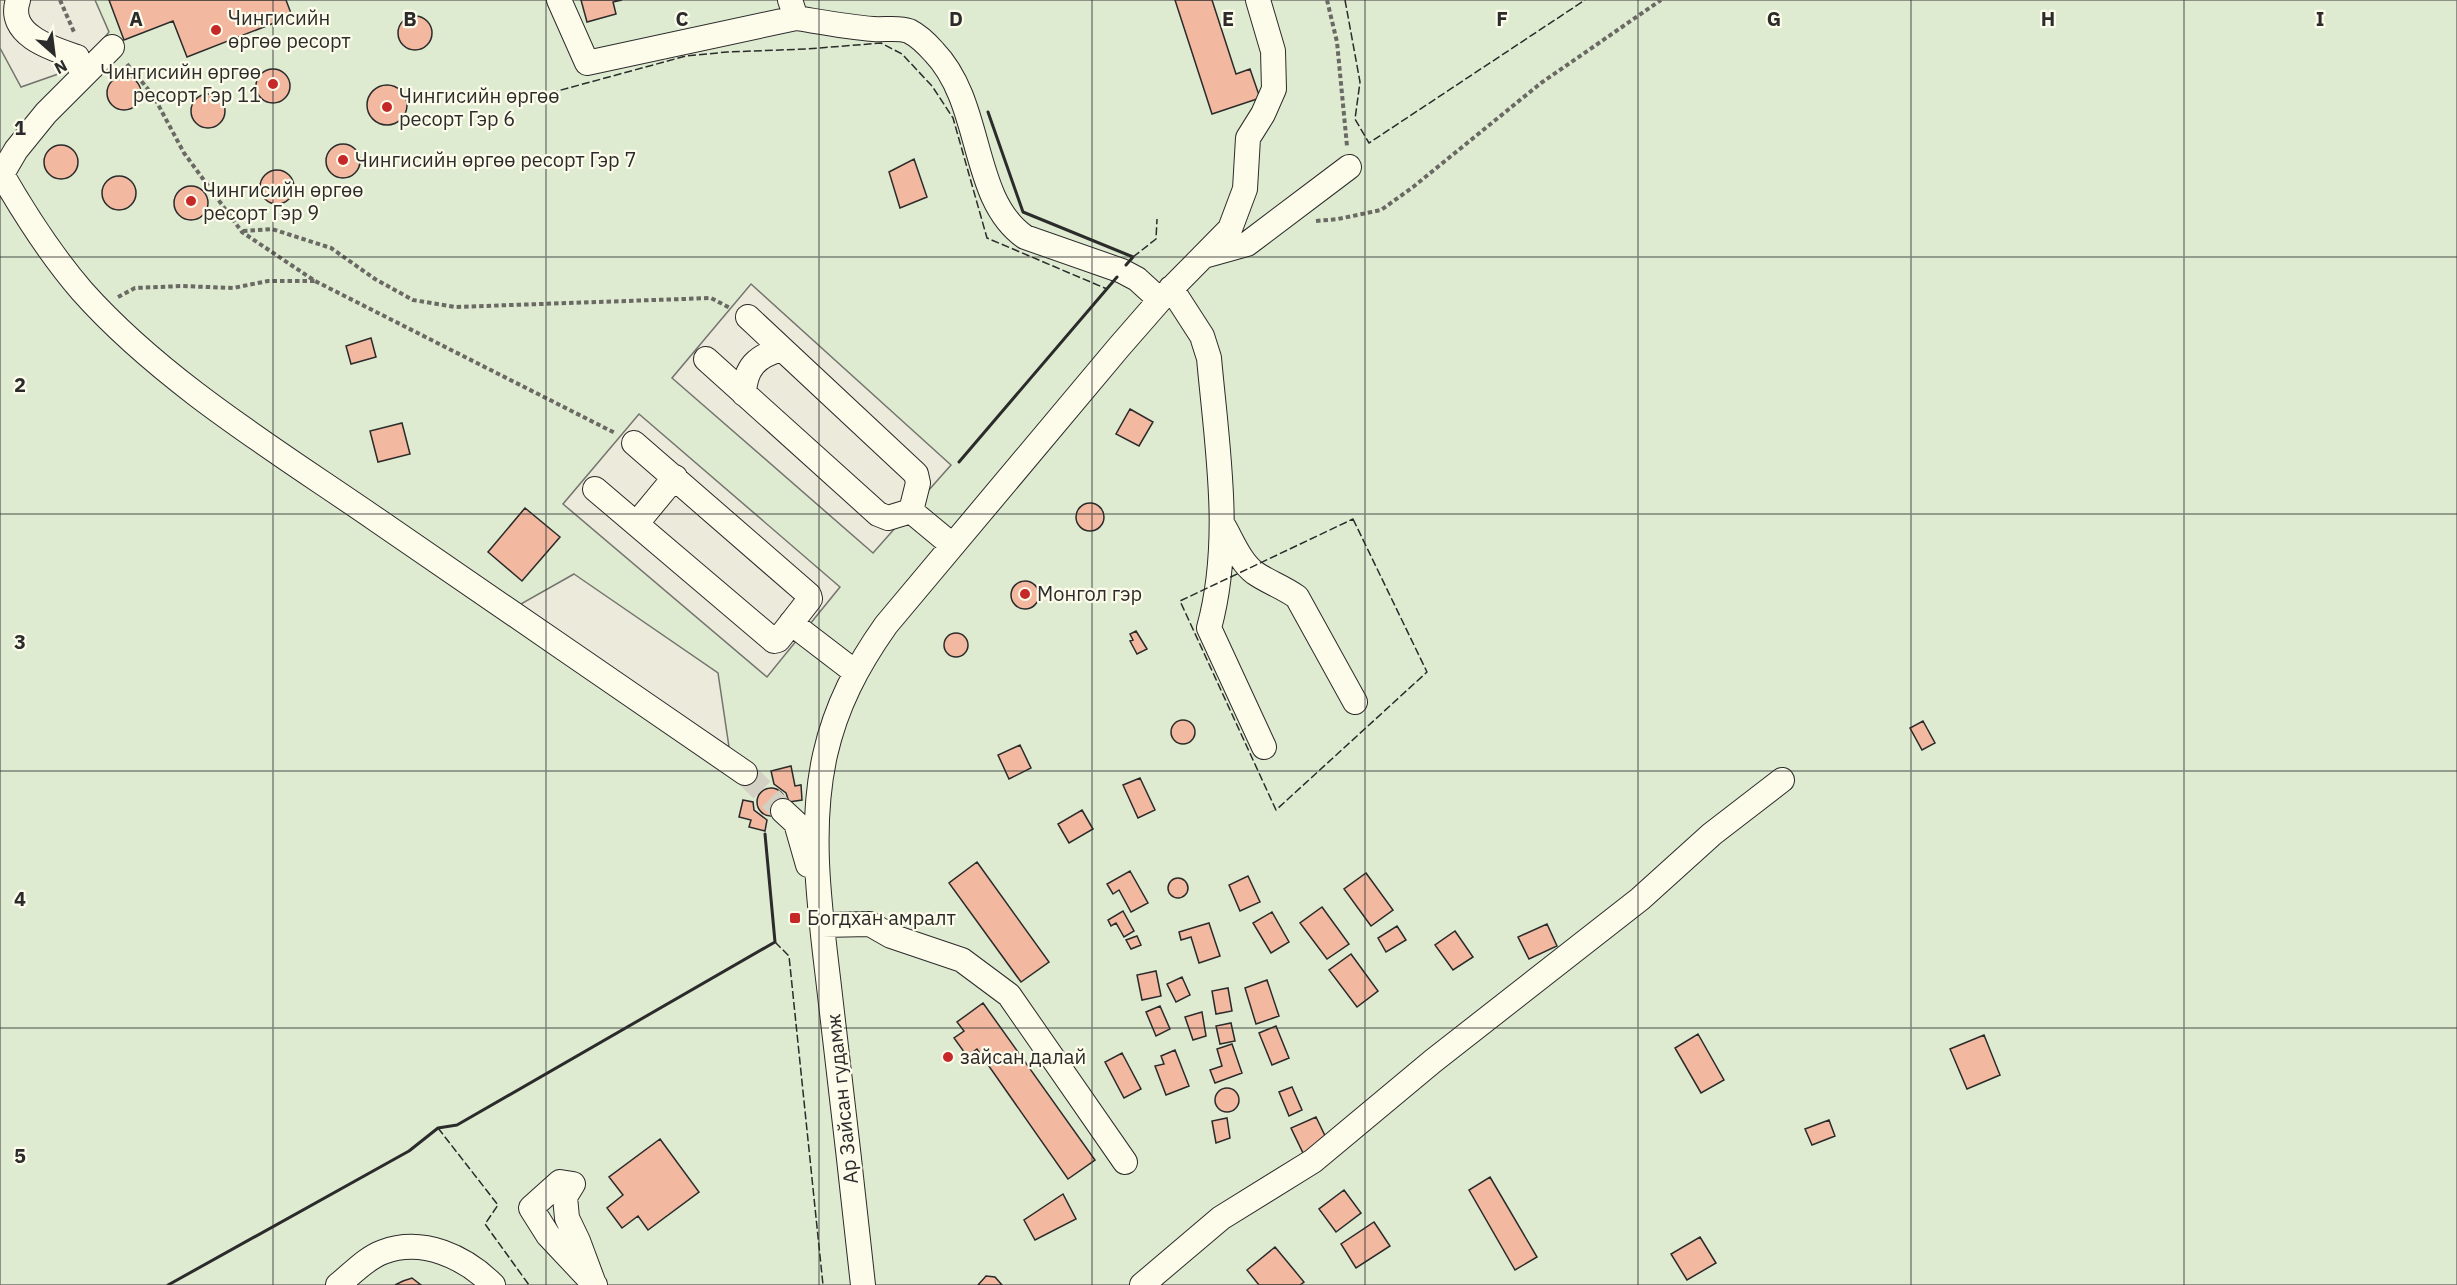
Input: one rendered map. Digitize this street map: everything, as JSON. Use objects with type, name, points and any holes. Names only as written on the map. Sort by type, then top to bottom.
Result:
[{"type":"street","points":[[18,0],[16,6],[19,24],[34,39],[77,57],[82,75]]},
{"type":"street","points":[[559,0],[587,63],[793,9],[873,29],[908,31],[923,40],[942,60],[956,82],[968,110],[988,184],[1003,215],[1013,229],[1025,237],[1122,271],[1166,294],[1202,336],[1209,358],[1223,525],[1214,611],[1209,628],[1264,747]]},
{"type":"street","points":[[821,919],[816,818],[820,782],[837,712],[855,672],[886,625],[952,545],[1166,294],[1230,229],[1245,189],[1248,138],[1263,114],[1274,89],[1273,51],[1258,0]]},
{"type":"street","points":[[107,50],[30,132],[1,173],[50,250],[100,310],[183,384],[481,593],[745,773]]},
{"type":"street","points":[[1203,256],[1247,244],[1349,167]]},
{"type":"street","points":[[748,317],[916,474],[918,483],[911,510]]},
{"type":"street","points":[[744,393],[745,379],[757,361],[765,354],[782,349]]},
{"type":"street","points":[[706,359],[878,514],[888,518],[911,510]]},
{"type":"street","points":[[595,489],[774,641],[778,640],[810,600],[809,595],[634,443]]},
{"type":"street","points":[[637,523],[675,477]]},
{"type":"street","points":[[911,510],[952,545]]},
{"type":"street","points":[[1223,525],[1244,562],[1255,573],[1281,585],[1297,597],[1355,702]]},
{"type":"street","points":[[791,623],[855,672]]},
{"type":"street","points":[[1142,1285],[1221,1218],[1313,1161],[1433,1061],[1640,898],[1712,834],[1782,780]]},
{"type":"street","points":[[783,811],[792,817],[799,830],[821,919]]},
{"type":"street","points":[[821,919],[870,924],[891,936],[962,960],[1009,995],[1125,1162]]},
{"type":"street","name":"Ар Зайсан гудамж","points":[[821,919],[863,1285]]},
{"type":"street","points":[[338,1285],[370,1258],[408,1245],[448,1253],[485,1277],[493,1285]]},
{"type":"path","points":[[60,0],[77,38],[107,50],[153,95],[184,153],[242,232],[315,282],[634,443]]},
{"type":"path","points":[[1327,0],[1337,42],[1349,167]]},
{"type":"path","points":[[1308,221],[1338,219],[1381,210],[1413,187],[1541,83],[1661,0]]},
{"type":"path","points":[[242,232],[272,229],[331,248],[375,279],[413,300],[455,307],[711,298],[748,317]]},
{"type":"path","points":[[100,310],[135,288],[183,286],[233,288],[268,281],[315,282]]},
{"type":"green space","points":[[0,0],[2457,0],[2457,1285],[0,1285]]},
{"type":"shaded area","points":[[0,0],[95,0],[109,32],[81,66],[21,87],[0,48]]},
{"type":"shaded area","points":[[751,284],[951,465],[873,553],[672,378]]},
{"type":"shaded area","points":[[639,414],[840,587],[767,677],[563,504]]},
{"type":"shaded area","points":[[574,574],[718,673],[729,747],[519,605]]},
{"type":"building","name":"Чингисийн өргөө ресорт","points":[[109,0],[286,0],[292,16],[187,57],[173,21],[124,40]]},
{"type":"building","points":[[581,0],[622,0],[613,2],[616,14],[587,22]]},
{"type":"building","points":[[1175,0],[1212,0],[1236,74],[1250,69],[1260,98],[1212,114]]},
{"type":"building","points":[[415,16],[427,21],[432,33],[427,45],[415,50],[403,45],[398,33],[403,21]]},
{"type":"building","name":"Чингисийн өргөө ресорт Гэр 11","points":[[273,69],[285,74],[290,86],[285,98],[273,103],[261,98],[256,86],[261,74]]},
{"type":"building","points":[[124,76],[136,81],[141,93],[136,105],[124,110],[112,105],[107,93],[112,81]]},
{"type":"building","name":"Чингисийн өргөө ресорт Гэр 6","points":[[387,85],[395,86],[401,91],[406,97],[406,113],[401,119],[395,124],[387,125],[379,124],[373,119],[368,113],[367,105],[368,97],[373,91],[379,86]]},
{"type":"building","points":[[208,94],[220,99],[225,111],[220,123],[208,128],[196,123],[191,111],[196,99]]},
{"type":"building","name":"Чингисийн өргөө ресорт Гэр 7","points":[[343,144],[355,149],[360,161],[355,173],[343,178],[331,173],[326,161],[331,149]]},
{"type":"building","points":[[61,145],[73,150],[78,162],[73,174],[61,179],[49,174],[44,162],[49,150]]},
{"type":"building","points":[[914,159],[927,197],[900,208],[889,172]]},
{"type":"building","points":[[277,170],[289,175],[294,187],[289,199],[277,204],[265,199],[260,187],[265,175]]},
{"type":"building","points":[[119,176],[131,181],[136,193],[131,205],[119,210],[107,205],[102,193],[107,181]]},
{"type":"building","name":"Чингисийн өргөө ресорт Гэр 9","points":[[191,186],[203,191],[208,203],[203,215],[191,220],[179,215],[174,203],[179,191]]},
{"type":"building","points":[[371,338],[376,357],[351,364],[346,346]]},
{"type":"building","points":[[1130,409],[1153,422],[1139,446],[1116,434]]},
{"type":"building","points":[[402,423],[410,454],[378,462],[370,431]]},
{"type":"building","name":"Монгол гэр","points":[[1090,503],[1100,507],[1104,517],[1100,527],[1090,531],[1080,527],[1076,517],[1080,507]]},
{"type":"building","points":[[525,508],[560,537],[522,581],[488,552]]},
{"type":"building","name":"Монгол гэр","points":[[1025,581],[1035,585],[1039,595],[1035,605],[1025,609],[1015,605],[1011,595],[1015,585]]},
{"type":"building","points":[[1136,631],[1147,649],[1137,654],[1130,641],[1133,640],[1130,634]]},
{"type":"building","points":[[956,633],[964,637],[968,645],[964,653],[956,657],[948,653],[944,645],[948,637]]},
{"type":"building","points":[[1183,720],[1192,723],[1195,732],[1192,741],[1183,744],[1174,741],[1171,732],[1174,723]]},
{"type":"building","points":[[1923,721],[1935,743],[1922,750],[1910,728]]},
{"type":"building","points":[[1020,745],[1031,768],[1009,779],[998,755]]},
{"type":"building","points":[[791,766],[795,786],[801,785],[802,800],[789,802],[786,793],[774,784],[771,771]]},
{"type":"building","points":[[1140,778],[1155,810],[1138,818],[1123,785]]},
{"type":"building","points":[[771,788],[781,792],[785,802],[781,812],[771,816],[761,812],[757,802],[761,792]]},
{"type":"building","points":[[743,800],[753,802],[754,810],[767,820],[765,831],[749,827],[751,820],[739,817]]},
{"type":"building","points":[[1082,810],[1093,829],[1069,843],[1058,824]]},
{"type":"building","points":[[977,862],[1049,962],[1021,982],[949,883]]},
{"type":"building","points":[[1130,871],[1148,903],[1131,912],[1119,890],[1113,894],[1107,884]]},
{"type":"building","points":[[1366,873],[1393,910],[1371,926],[1344,889]]},
{"type":"building","points":[[1248,876],[1260,902],[1240,911],[1229,885]]},
{"type":"building","points":[[1174,878],[1182,878],[1188,884],[1188,892],[1182,898],[1174,898],[1168,892],[1168,884]]},
{"type":"building","points":[[1322,907],[1349,944],[1327,959],[1300,923]]},
{"type":"building","points":[[1123,911],[1134,931],[1124,937],[1116,923],[1111,926],[1108,920]]},
{"type":"building","points":[[1272,912],[1289,942],[1271,953],[1253,923]]},
{"type":"building","points":[[1209,923],[1220,956],[1199,963],[1191,937],[1181,940],[1179,932]]},
{"type":"building","points":[[1547,924],[1557,946],[1529,959],[1518,937]]},
{"type":"building","points":[[1397,926],[1406,940],[1386,952],[1378,938]]},
{"type":"building","points":[[1455,931],[1473,957],[1453,970],[1435,945]]},
{"type":"building","points":[[1137,936],[1141,945],[1131,949],[1126,940]]},
{"type":"building","points":[[1351,954],[1378,991],[1357,1007],[1329,970]]},
{"type":"building","points":[[1156,971],[1161,996],[1142,1000],[1137,975]]},
{"type":"building","points":[[1182,977],[1190,995],[1176,1002],[1167,984]]},
{"type":"building","points":[[1267,980],[1279,1016],[1256,1024],[1245,988]]},
{"type":"building","points":[[1228,988],[1232,1011],[1216,1014],[1212,991]]},
{"type":"building","points":[[983,1003],[1095,1160],[1068,1179],[977,1049],[967,1056],[954,1038],[964,1031],[957,1022]]},
{"type":"building","points":[[1160,1006],[1170,1029],[1156,1036],[1146,1012]]},
{"type":"building","points":[[1202,1012],[1206,1036],[1193,1040],[1185,1017]]},
{"type":"building","points":[[1231,1023],[1235,1041],[1220,1044],[1216,1026]]},
{"type":"building","points":[[1276,1026],[1289,1058],[1272,1065],[1259,1033]]},
{"type":"building","points":[[1698,1034],[1724,1080],[1701,1093],[1675,1048]]},
{"type":"building","points":[[1984,1035],[2000,1075],[1967,1089],[1950,1049]]},
{"type":"building","points":[[1232,1044],[1242,1073],[1215,1083],[1210,1070],[1222,1066],[1217,1049]]},
{"type":"building","points":[[1175,1050],[1189,1086],[1166,1095],[1155,1066],[1164,1064],[1161,1056]]},
{"type":"building","points":[[1122,1053],[1141,1089],[1124,1098],[1105,1062]]},
{"type":"building","points":[[1292,1087],[1302,1110],[1289,1116],[1279,1092]]},
{"type":"building","points":[[1227,1088],[1235,1092],[1239,1100],[1235,1108],[1227,1112],[1219,1108],[1215,1100],[1219,1092]]},
{"type":"building","points":[[1316,1117],[1329,1144],[1304,1155],[1291,1128]]},
{"type":"building","points":[[1227,1118],[1230,1138],[1216,1143],[1212,1121]]},
{"type":"building","points":[[1829,1120],[1835,1136],[1812,1145],[1805,1129]]},
{"type":"building","points":[[660,1139],[699,1192],[648,1230],[638,1216],[622,1228],[607,1208],[623,1195],[609,1177]]},
{"type":"building","points":[[1490,1177],[1537,1257],[1515,1270],[1469,1190]]},
{"type":"building","points":[[1344,1190],[1361,1213],[1336,1232],[1319,1209]]},
{"type":"building","points":[[1063,1194],[1076,1219],[1035,1240],[1024,1220]]},
{"type":"building","points":[[1374,1222],[1390,1246],[1356,1268],[1341,1244]]},
{"type":"building","points":[[1700,1237],[1716,1263],[1687,1280],[1671,1254]]},
{"type":"building","points":[[1275,1247],[1304,1282],[1300,1285],[1259,1285],[1247,1270]]},
{"type":"building","points":[[986,1276],[995,1277],[1002,1285],[978,1285]]},
{"type":"building","points":[[412,1278],[421,1285],[395,1285],[403,1281]]},
{"type":"tunnel","points":[[745,773],[783,811]]},
{"type":"fence","points":[[1345,0],[1360,82],[1355,119],[1369,143],[1585,0]]},
{"type":"fence","points":[[550,93],[686,56],[881,43],[902,54],[932,86],[953,118],[987,238],[1107,289]]},
{"type":"fence","points":[[1133,257],[1156,239],[1157,219]]},
{"type":"fence","points":[[1353,519],[1427,672],[1276,810],[1180,601],[1353,519]]},
{"type":"fence","points":[[775,942],[789,956],[823,1285]]},
{"type":"fence","points":[[438,1128],[498,1205],[485,1224],[529,1285]]},
{"type":"wall","points":[[988,112],[1023,212],[1133,257],[1126,265]]},
{"type":"wall","points":[[959,462],[1117,277]]},
{"type":"wall","points":[[168,1285],[409,1151],[438,1128],[457,1125],[775,942],[765,834]]},
{"type":"place","name":"Чингисийн өргөө ресорт","points":[[216,30]]},
{"type":"place","name":"Чингисийн өргөө ресорт Гэр 11","points":[[273,84]]},
{"type":"place","name":"Чингисийн өргөө ресорт Гэр 6","points":[[387,107]]},
{"type":"place","name":"Чингисийн өргөө ресорт Гэр 7","points":[[343,160]]},
{"type":"place","name":"Чингисийн өргөө ресорт Гэр 9","points":[[191,201]]},
{"type":"place","name":"Монгол гэр","points":[[1025,594]]},
{"type":"place","name":"Богдхан амралт","points":[[795,918]]},
{"type":"place","name":"зайсан далай","points":[[948,1057]]}]
